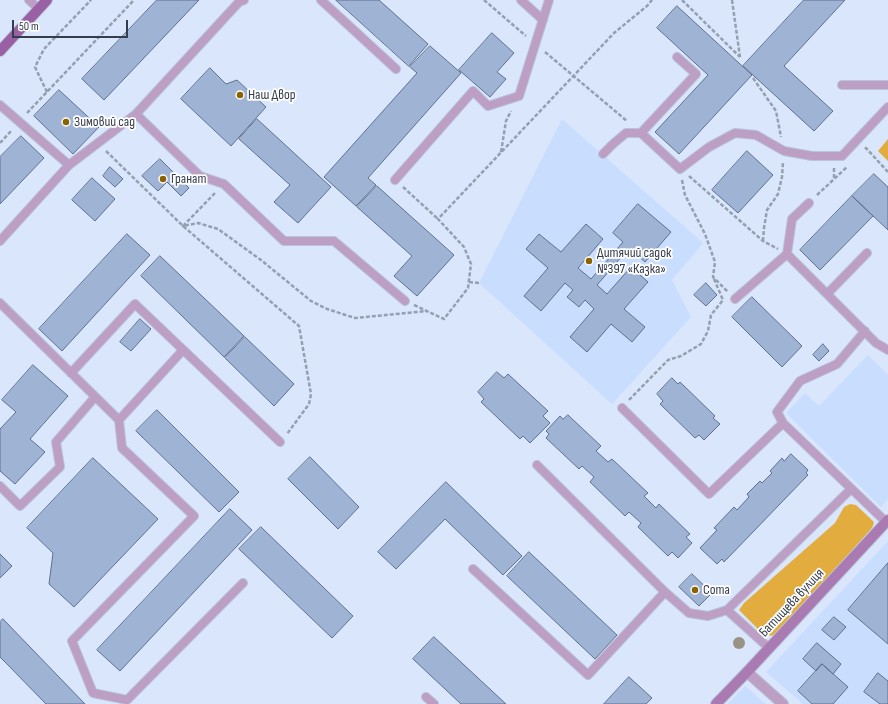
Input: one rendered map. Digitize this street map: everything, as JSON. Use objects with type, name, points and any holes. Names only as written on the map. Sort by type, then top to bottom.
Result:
[{"type":"main road","points":[[0,51],[47,0]]},
{"type":"street","name":"Батищева вулиця","points":[[716,704],[770,648],[887,521]]},
{"type":"street","points":[[747,672],[783,704]]},
{"type":"lane","points":[[29,0],[39,9]]},
{"type":"lane","points":[[0,241],[69,165],[136,114],[239,2],[244,0]]},
{"type":"lane","points":[[321,0],[396,69]]},
{"type":"lane","points":[[522,0],[542,20]]},
{"type":"lane","points":[[395,180],[473,91],[488,106],[519,96],[549,0]]},
{"type":"lane","points":[[641,133],[696,74],[677,57]]},
{"type":"lane","points":[[842,85],[888,85]]},
{"type":"lane","points":[[0,104],[69,165]]},
{"type":"lane","points":[[603,154],[626,133],[641,133],[680,168],[709,147],[735,133],[756,135],[784,151],[812,156],[842,156],[888,107]]},
{"type":"lane","points":[[136,114],[200,176],[224,184],[284,242],[334,241],[405,301]]},
{"type":"lane","points":[[735,299],[787,254],[792,219],[809,202]]},
{"type":"lane","points":[[827,294],[867,253]]},
{"type":"lane","points":[[787,254],[876,343],[888,350]]},
{"type":"lane","points":[[0,303],[118,420],[122,448],[194,516],[72,641],[93,693],[128,702],[243,583]]},
{"type":"lane","points":[[71,373],[135,304],[280,442]]},
{"type":"lane","points":[[864,331],[837,364],[800,381],[777,412],[783,423],[887,521]]},
{"type":"lane","points":[[118,420],[183,350]]},
{"type":"lane","points":[[0,486],[20,506],[60,467],[56,442],[95,397]]},
{"type":"lane","points":[[622,408],[709,494],[783,423]]},
{"type":"lane","points":[[537,465],[665,592],[689,613],[708,616],[727,610],[852,489]]},
{"type":"lane","points":[[473,569],[588,676],[665,592]]},
{"type":"lane","points":[[727,610],[770,648]]},
{"type":"lane","points":[[426,697],[434,704]]},
{"type":"path","points":[[47,92],[35,67],[44,49],[91,0]]},
{"type":"path","points":[[0,143],[134,0]]},
{"type":"path","points":[[484,0],[641,133]]},
{"type":"path","points":[[438,219],[614,33],[647,6],[652,0]]},
{"type":"path","points":[[682,0],[740,57],[732,0]]},
{"type":"path","points":[[753,78],[776,111],[784,151],[782,177],[778,194],[767,210],[763,241]]},
{"type":"path","points":[[500,153],[506,121],[519,96]]},
{"type":"path","points":[[99,143],[183,226],[299,326],[311,394],[309,404],[280,442]]},
{"type":"path","points":[[860,154],[866,148],[888,172]]},
{"type":"path","points":[[809,202],[850,164]]},
{"type":"path","points":[[680,168],[763,241],[787,254]]},
{"type":"path","points":[[680,168],[685,195],[705,234],[715,262],[713,277],[723,300]]},
{"type":"path","points":[[395,180],[438,219],[464,247],[471,264],[468,288],[444,319],[405,301]]},
{"type":"path","points":[[183,226],[224,184]]},
{"type":"path","points":[[183,226],[198,223],[218,230],[261,260],[311,301],[327,309],[355,318],[428,311]]},
{"type":"path","points":[[713,277],[735,299]]},
{"type":"path","points":[[469,282],[479,283]]},
{"type":"path","points":[[622,408],[668,360],[681,356],[701,344],[708,331],[711,315],[723,300],[735,299]]},
{"type":"shaded area","name":"Дитячий садок №397 «Казка»","points":[[562,119],[703,243],[672,280],[691,317],[612,404],[479,283]]},
{"type":"shaded area","points":[[888,139],[888,161],[878,151]]},
{"type":"shaded area","points":[[868,355],[888,375],[888,499],[881,507],[786,413],[805,393],[819,406]]},
{"type":"shaded area","points":[[850,504],[856,505],[873,521],[874,523],[872,528],[776,635],[765,636],[739,610],[744,603],[835,523],[844,507]]},
{"type":"shaded area","points":[[888,541],[888,704],[803,704],[766,672]]},
{"type":"shaded area","points":[[745,686],[766,704],[728,704]]},
{"type":"building","points":[[157,0],[199,0],[104,100],[82,79]]},
{"type":"building","points":[[336,0],[379,0],[428,44],[409,66]]},
{"type":"building","points":[[804,0],[845,0],[784,66],[833,111],[814,131],[743,66]]},
{"type":"building","points":[[677,6],[752,75],[679,154],[655,132],[708,75],[657,28]]},
{"type":"building","points":[[492,33],[514,53],[497,72],[506,79],[490,97],[459,70]]},
{"type":"building","points":[[430,46],[461,73],[368,178],[376,185],[356,206],[324,177],[417,73],[410,67]]},
{"type":"building","points":[[210,68],[226,84],[237,80],[266,107],[231,146],[181,99]]},
{"type":"building","name":"Зимовий сад","points":[[59,90],[99,127],[73,154],[34,116]]},
{"type":"building","points":[[257,119],[331,187],[298,223],[274,202],[290,185],[239,139]]},
{"type":"building","points":[[21,136],[44,158],[0,204],[0,157]]},
{"type":"building","points":[[747,151],[773,175],[738,213],[712,190]]},
{"type":"building","name":"Гранат","points":[[160,159],[189,188],[181,196],[167,182],[158,191],[142,176]]},
{"type":"building","points":[[110,167],[123,179],[115,187],[103,176]]},
{"type":"building","points":[[874,174],[888,187],[888,230],[852,196]]},
{"type":"building","points":[[92,178],[115,199],[95,221],[72,200]]},
{"type":"building","points":[[377,186],[454,255],[417,296],[394,276],[412,256],[357,207]]},
{"type":"building","points":[[852,196],[873,216],[820,270],[800,250]]},
{"type":"building","points":[[638,204],[671,232],[645,262],[629,248],[597,285],[607,294],[631,267],[648,282],[624,309],[645,327],[632,342],[611,324],[587,352],[570,337],[594,309],[585,300],[579,307],[567,297],[573,290],[565,283],[541,311],[524,296],[548,268],[526,249],[539,234],[561,252],[586,224],[603,239],[578,268],[591,279],[623,242],[613,233]]},
{"type":"building","points":[[127,234],[150,255],[62,351],[39,329]]},
{"type":"building","points":[[160,256],[244,336],[224,357],[141,276]]},
{"type":"building","points":[[706,283],[717,295],[706,306],[694,295]]},
{"type":"building","points":[[752,297],[802,346],[782,367],[732,317]]},
{"type":"building","points":[[140,319],[151,329],[131,351],[120,342]]},
{"type":"building","points":[[245,337],[294,384],[274,406],[225,358]]},
{"type":"building","points":[[823,344],[829,351],[819,361],[813,355]]},
{"type":"building","points":[[33,365],[68,396],[30,439],[45,452],[15,484],[0,471],[0,429],[16,412],[2,400]]},
{"type":"building","points":[[497,372],[504,378],[508,374],[548,411],[543,416],[550,423],[530,443],[523,436],[520,439],[481,402],[484,399],[478,392]]},
{"type":"building","points":[[672,378],[678,384],[680,382],[715,416],[713,418],[720,424],[704,440],[699,435],[695,438],[660,404],[663,401],[657,394]]},
{"type":"building","points":[[157,410],[239,492],[219,512],[136,431]]},
{"type":"building","points":[[568,415],[601,446],[596,451],[608,462],[612,459],[648,493],[644,496],[656,508],[659,504],[690,534],[686,537],[692,543],[678,558],[672,552],[668,556],[638,527],[641,523],[629,512],[625,516],[590,482],[594,477],[582,466],[579,469],[546,438],[549,434],[546,431],[560,416],[563,419]]},
{"type":"building","points":[[791,454],[808,470],[806,473],[808,475],[724,562],[722,559],[717,564],[700,548],[717,530],[714,528],[734,507],[737,510],[749,497],[747,494],[760,481],[762,483],[772,473],[770,471],[782,458],[784,461]]},
{"type":"building","points":[[310,457],[359,507],[338,529],[288,479]]},
{"type":"building","points":[[93,458],[158,519],[74,607],[49,584],[53,553],[27,528]]},
{"type":"building","points":[[446,482],[522,556],[503,575],[445,519],[396,569],[378,552]]},
{"type":"building","points":[[230,509],[252,530],[120,671],[97,650]]},
{"type":"building","points":[[261,527],[353,616],[332,638],[239,549]]},
{"type":"building","points":[[529,552],[617,635],[595,659],[507,576]]},
{"type":"building","points":[[0,554],[12,566],[0,578]]},
{"type":"building","points":[[888,563],[888,644],[848,610]]},
{"type":"building","name":"Сота","points":[[692,574],[712,593],[699,606],[679,587]]},
{"type":"building","points":[[834,617],[846,627],[834,640],[822,630]]},
{"type":"building","points":[[3,619],[85,704],[46,704],[0,657],[0,622]]},
{"type":"building","points":[[434,637],[506,704],[461,704],[413,659]]},
{"type":"building","points":[[817,643],[841,664],[833,674],[822,664],[816,671],[803,659]]},
{"type":"building","points":[[822,664],[848,687],[833,704],[812,704],[798,691]]},
{"type":"building","points":[[878,673],[888,681],[888,704],[880,704],[864,692]]},
{"type":"building","points":[[629,677],[652,698],[646,704],[604,704]]},
{"type":"place","name":"Наш Двор","points":[[240,95]]},
{"type":"place","name":"Зимовий сад","points":[[66,122]]},
{"type":"place","name":"Гранат","points":[[163,179]]},
{"type":"place","name":"Дитячий садок №397 «Казка»","points":[[589,261]]},
{"type":"place","name":"Сота","points":[[695,590]]}]
